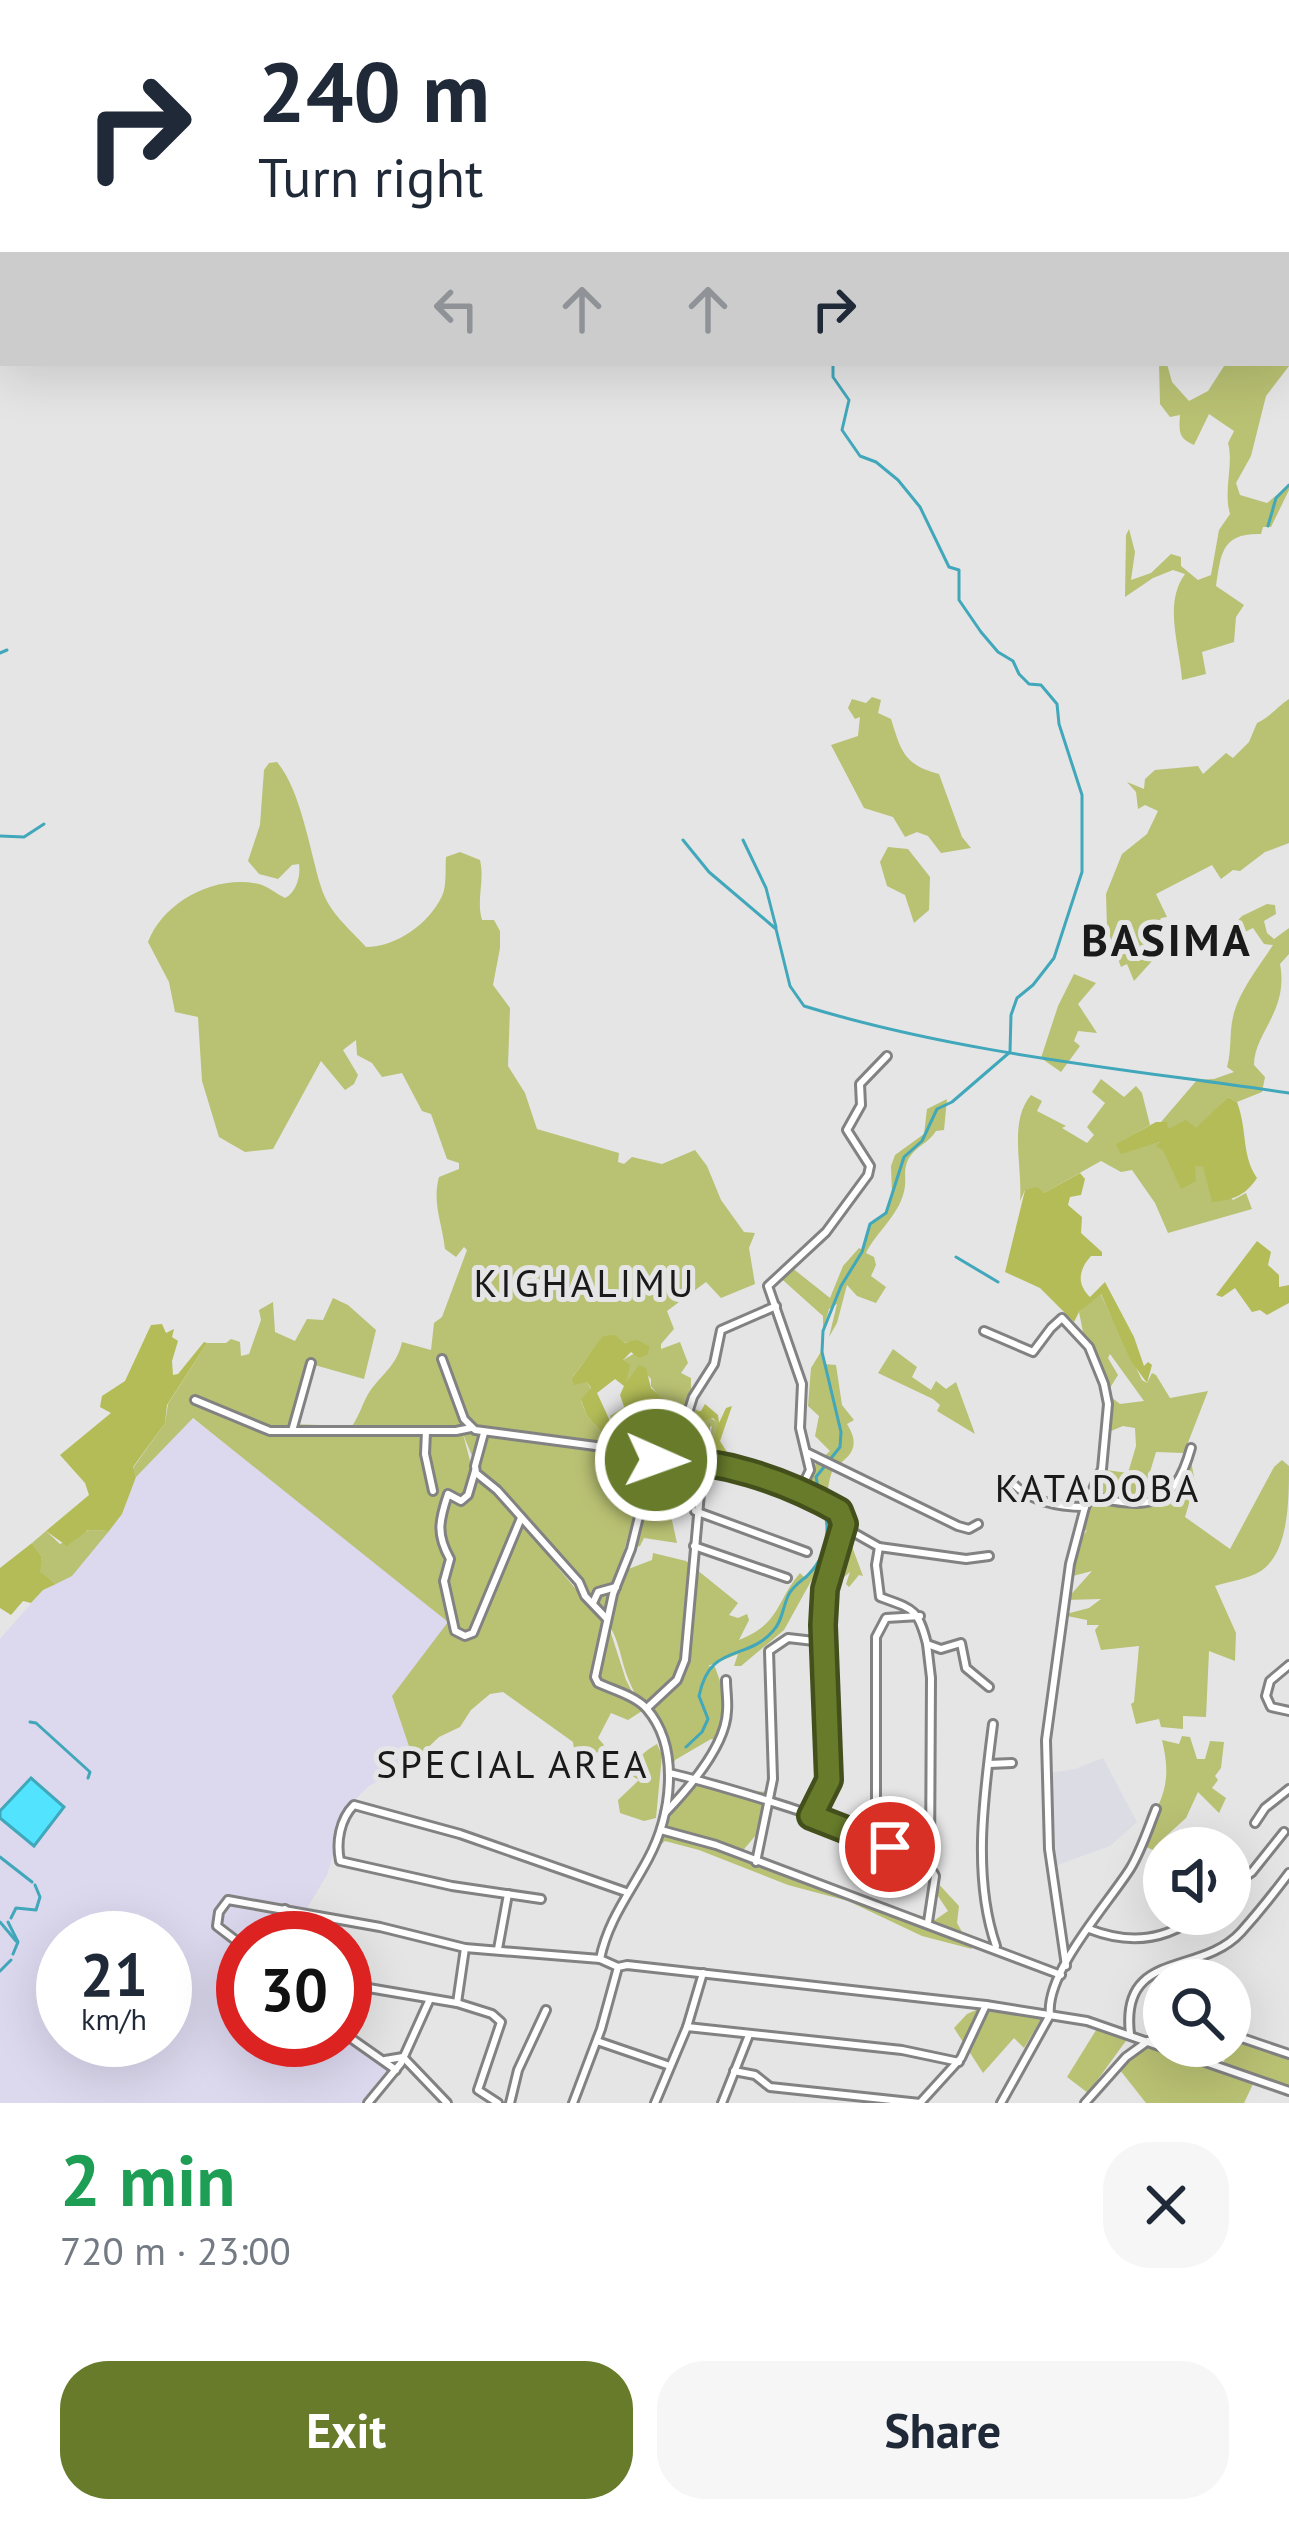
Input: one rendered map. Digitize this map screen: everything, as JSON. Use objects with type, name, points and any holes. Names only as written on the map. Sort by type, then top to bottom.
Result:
[{"type":"street","points":[[798,1494],[809,1475],[800,1429],[802,1384],[769,1284],[826,1232],[870,1170],[847,1130],[860,1105],[860,1084],[886,1056]]},
{"type":"street","points":[[647,1708],[677,1680],[685,1660],[703,1460],[687,1416],[693,1397],[714,1364],[721,1330],[776,1306]]},
{"type":"street","points":[[984,1331],[1033,1352],[1062,1318],[1084,1339],[1105,1384],[1108,1404],[1102,1469],[1085,1507],[1064,1599],[1046,1748],[1049,1849],[1066,1966]]},
{"type":"street","points":[[442,1359],[471,1428]]},
{"type":"street","points":[[292,1431],[311,1363]]},
{"type":"street","points":[[195,1400],[262,1429],[471,1428],[642,1454],[653,1460],[703,1460],[752,1474],[839,1511],[844,1524],[879,1546],[966,1559],[989,1556]]},
{"type":"street","points":[[426,1431],[424,1454],[434,1491]]},
{"type":"street","points":[[484,1433],[467,1497],[461,1501],[448,1494],[439,1526],[438,1538],[450,1559],[444,1581],[455,1630],[465,1636],[473,1633],[521,1518]]},
{"type":"street","points":[[1090,1497],[1137,1506],[1162,1499],[1179,1480],[1191,1448]]},
{"type":"street","points":[[808,1453],[958,1526],[969,1529],[978,1524]]},
{"type":"street","points":[[600,1959],[610,1924],[661,1830],[669,1773],[668,1750],[647,1708],[596,1681],[607,1619],[631,1549],[653,1460]]},
{"type":"street","points":[[475,1471],[579,1582],[585,1596],[607,1619]]},
{"type":"street","points":[[1010,1480],[1016,1488],[1052,1505],[1085,1507]]},
{"type":"street","points":[[695,1511],[807,1552]]},
{"type":"street","points":[[811,1816],[829,1780],[825,1589],[844,1524]]},
{"type":"street","points":[[694,1546],[787,1578]]},
{"type":"street","points":[[879,1546],[880,1597],[906,1604],[920,1616],[927,1644],[930,1865],[935,1888],[928,1922]]},
{"type":"street","points":[[593,1603],[600,1591],[616,1587]]},
{"type":"street","points":[[876,1840],[876,1637],[886,1618],[920,1616]]},
{"type":"street","points":[[756,1862],[771,1801],[769,1651],[788,1638],[823,1642]]},
{"type":"street","points":[[927,1644],[940,1649],[961,1643],[966,1668],[989,1687]]},
{"type":"street","points":[[1289,1665],[1273,1678],[1266,1696],[1271,1708],[1289,1711]]},
{"type":"street","points":[[663,1816],[696,1779],[728,1716],[726,1681]]},
{"type":"street","points":[[993,1724],[983,1854],[988,1918],[997,1948]]},
{"type":"street","points":[[989,1764],[1012,1763]]},
{"type":"street","points":[[669,1773],[771,1801],[930,1865]]},
{"type":"street","points":[[1255,1823],[1265,1808],[1289,1790]]},
{"type":"street","points":[[541,1899],[340,1861],[338,1839],[348,1810],[354,1805],[380,1810],[626,1892]]},
{"type":"street","points":[[1001,2103],[1050,2015],[1050,2000],[1060,1975],[1129,1870],[1156,1809]]},
{"type":"street","points":[[661,1830],[716,1845],[928,1922],[1060,1975]]},
{"type":"street","points":[[1251,1873],[1284,1832]]},
{"type":"street","points":[[1126,2057],[1132,2035],[1129,2006],[1143,1980],[1211,1952],[1240,1933],[1289,1874]]},
{"type":"street","points":[[498,1949],[508,1894]]},
{"type":"street","points":[[220,1911],[236,1899],[465,1948],[600,1959],[618,1967],[986,2005],[1087,2021],[1143,2040]]},
{"type":"street","points":[[1090,1930],[1139,1939],[1159,1935]]},
{"type":"street","points":[[457,2003],[465,1948]]},
{"type":"street","points":[[573,2103],[618,1967]]},
{"type":"street","points":[[655,2103],[687,2027],[703,1973]]},
{"type":"street","points":[[372,1989],[457,2003],[501,2021],[478,2089],[498,2103]]},
{"type":"street","points":[[368,2103],[396,2070],[429,2001]]},
{"type":"street","points":[[734,2071],[755,2075],[770,2087],[920,2103],[959,2062],[986,2005]]},
{"type":"street","points":[[510,2103],[518,2070],[546,2010]]},
{"type":"street","points":[[687,2027],[902,2050],[959,2062]]},
{"type":"street","points":[[722,2103],[749,2035]]},
{"type":"street","points":[[597,2041],[668,2066]]},
{"type":"street","points":[[1251,2041],[1289,2054]]},
{"type":"street","points":[[1085,2103],[1126,2057],[1143,2045]]},
{"type":"street","points":[[372,2052],[396,2070]]},
{"type":"street","points":[[385,2060],[403,2057]]},
{"type":"street","points":[[403,2057],[447,2103]]},
{"type":"street","points":[[1221,2067],[1289,2090]]},
{"type":"shaded area","points":[[192,1418],[449,1623],[392,1696],[414,1761],[369,1786],[347,1807],[327,1875],[305,1911],[216,1911],[216,2067],[372,2067],[372,2058],[389,2069],[361,2103],[0,2103],[0,1639],[43,1590],[72,1576],[122,1514],[136,1477]]},
{"type":"shaded area","points":[[1103,1758],[1137,1822],[1110,1846],[1052,1867],[1050,1773]]},
{"type":"green space","points":[[1159,366],[1168,366],[1172,382],[1189,401],[1208,391],[1224,366],[1289,366],[1266,396],[1251,456],[1236,483],[1240,495],[1267,503],[1289,485],[1289,490],[1271,527],[1263,527],[1261,534],[1238,537],[1225,548],[1216,586],[1244,605],[1236,617],[1234,642],[1202,652],[1206,674],[1182,680],[1174,612],[1185,574],[1173,570],[1125,597],[1126,535],[1129,529],[1135,552],[1131,580],[1151,573],[1171,554],[1181,557],[1181,566],[1198,580],[1211,575],[1219,530],[1230,514],[1228,443],[1234,431],[1209,414],[1194,445],[1185,440],[1180,415],[1170,417],[1160,404]]},
{"type":"green space","points":[[872,697],[881,700],[878,713],[891,719],[906,755],[939,774],[962,837],[971,848],[941,853],[928,836],[917,832],[905,837],[893,817],[864,808],[831,745],[858,736],[860,717],[855,719],[848,708],[852,699],[866,703]]},
{"type":"green space","points":[[1289,699],[1289,843],[1221,879],[1212,865],[1156,894],[1167,917],[1161,918],[1155,933],[1153,960],[1134,981],[1127,964],[1121,967],[1107,928],[1106,894],[1122,854],[1147,834],[1158,811],[1145,805],[1138,809],[1136,792],[1127,782],[1144,789],[1145,779],[1155,770],[1198,766],[1203,774],[1226,753],[1233,758],[1249,742],[1257,723]]},
{"type":"green space","points":[[277,762],[292,788],[329,905],[366,947],[400,938],[429,916],[444,892],[446,857],[460,852],[480,860],[482,920],[494,920],[500,931],[493,985],[510,1008],[508,1066],[525,1093],[537,1129],[619,1153],[618,1162],[624,1164],[632,1157],[662,1164],[695,1150],[744,1232],[755,1233],[749,1248],[755,1284],[721,1298],[706,1282],[667,1311],[674,1329],[661,1349],[680,1342],[688,1363],[681,1373],[691,1378],[685,1403],[719,1423],[714,1437],[710,1436],[712,1426],[693,1432],[693,1421],[671,1433],[667,1425],[659,1430],[663,1438],[690,1439],[701,1471],[673,1476],[674,1491],[660,1495],[677,1543],[644,1538],[640,1546],[627,1549],[644,1465],[604,1619],[581,1586],[479,1473],[463,1434],[474,1476],[494,1491],[610,1630],[642,1711],[628,1720],[611,1713],[598,1738],[604,1745],[587,1764],[575,1756],[573,1742],[503,1692],[490,1694],[460,1727],[439,1737],[414,1761],[392,1696],[448,1622],[193,1418],[136,1477],[133,1468],[165,1423],[168,1404],[207,1343],[231,1339],[240,1342],[241,1356],[249,1354],[261,1320],[259,1310],[273,1302],[275,1332],[295,1341],[307,1319],[323,1320],[333,1298],[376,1330],[364,1379],[311,1364],[289,1424],[352,1426],[402,1342],[431,1350],[434,1323],[442,1317],[467,1250],[464,1247],[456,1257],[445,1249],[437,1204],[439,1177],[459,1169],[459,1163],[447,1159],[431,1114],[422,1111],[402,1073],[382,1077],[372,1063],[357,1055],[356,1040],[343,1050],[358,1075],[354,1084],[345,1090],[321,1061],[273,1149],[245,1152],[219,1137],[202,1081],[198,1017],[175,1012],[169,982],[148,942],[178,903],[208,887],[242,882],[262,885],[285,898],[292,892],[299,864],[278,879],[259,874],[248,861],[260,825],[264,770]],"holes":[[[631,1342],[635,1353],[623,1360],[625,1386],[639,1366],[659,1396],[645,1418],[655,1411],[663,1419],[640,1431],[636,1425],[619,1437],[627,1415],[624,1407],[610,1416],[616,1436],[606,1437],[587,1416],[581,1401],[591,1389],[587,1382],[572,1378],[601,1347]]]},
{"type":"green space","points":[[888,847],[908,849],[930,877],[929,910],[914,923],[905,895],[887,886],[880,862]]},
{"type":"green space","points":[[1275,905],[1276,914],[1264,921],[1267,933],[1274,939],[1289,928],[1289,954],[1280,964],[1280,995],[1255,1053],[1254,1065],[1265,1077],[1262,1092],[1237,1102],[1228,1097],[1196,1129],[1167,1130],[1167,1123],[1161,1122],[1197,1080],[1234,1072],[1227,1067],[1236,1007],[1273,945],[1264,944],[1253,928],[1237,936],[1225,934],[1242,916]]},
{"type":"green space","points":[[1074,974],[1096,983],[1078,1004],[1097,1033],[1078,1031],[1074,1041],[1080,1046],[1061,1072],[1041,1058]]},
{"type":"green space","points":[[1101,1079],[1124,1097],[1136,1086],[1150,1125],[1117,1144],[1158,1141],[1158,1146],[1195,1167],[1203,1165],[1233,1200],[1246,1193],[1252,1209],[1168,1233],[1132,1170],[1121,1172],[1101,1161],[1044,1193],[1025,1190],[1020,1201],[1018,1131],[1031,1095],[1042,1101],[1037,1111],[1087,1143],[1094,1135],[1087,1127],[1105,1103],[1092,1092]]},
{"type":"green space","points":[[1228,1097],[1237,1102],[1257,1178],[1238,1196],[1212,1202],[1203,1166],[1195,1167],[1196,1181],[1181,1189],[1163,1150],[1156,1146],[1159,1142],[1121,1154],[1116,1144],[1156,1122],[1167,1122],[1168,1129],[1186,1120],[1196,1128]]},
{"type":"green space","points":[[947,1099],[944,1130],[936,1131],[909,1158],[899,1205],[866,1253],[876,1265],[871,1276],[886,1287],[876,1303],[857,1296],[847,1285],[829,1337],[837,1304],[829,1309],[823,1331],[823,1316],[775,1273],[786,1263],[830,1298],[843,1266],[859,1248],[863,1250],[870,1224],[886,1213],[895,1155],[924,1134],[927,1109]]},
{"type":"green space","points":[[1080,1173],[1085,1179],[1081,1195],[1070,1197],[1068,1205],[1082,1217],[1081,1233],[1102,1252],[1084,1266],[1083,1287],[1090,1297],[1105,1282],[1144,1366],[1152,1365],[1147,1383],[1131,1361],[1101,1294],[1074,1322],[1040,1288],[1005,1272],[1025,1190],[1037,1187],[1044,1193]]},
{"type":"green space","points":[[1257,1241],[1271,1252],[1268,1265],[1279,1275],[1279,1287],[1289,1285],[1289,1303],[1267,1315],[1252,1312],[1235,1288],[1222,1297],[1216,1295]]},
{"type":"green space","points":[[1100,1293],[1142,1380],[1147,1383],[1152,1373],[1156,1375],[1170,1398],[1208,1391],[1184,1453],[1156,1452],[1140,1505],[1155,1506],[1173,1486],[1189,1449],[1195,1483],[1185,1517],[1230,1549],[1274,1467],[1282,1460],[1289,1466],[1286,1524],[1277,1551],[1261,1571],[1215,1586],[1236,1633],[1235,1661],[1209,1651],[1206,1717],[1183,1716],[1183,1729],[1161,1727],[1159,1719],[1136,1724],[1131,1704],[1139,1646],[1101,1650],[1095,1630],[1099,1625],[1062,1615],[1089,1608],[1101,1599],[1066,1600],[1092,1571],[1073,1576],[1064,1602],[1071,1553],[1087,1530],[1076,1535],[1086,1500],[1106,1470],[1128,1473],[1136,1446],[1135,1428],[1111,1431],[1103,1425],[1110,1403],[1107,1394],[1120,1404],[1144,1401],[1110,1354],[1118,1375],[1108,1391],[1083,1332],[1079,1312]]},
{"type":"green space","points":[[162,1324],[166,1333],[174,1329],[172,1337],[178,1341],[173,1375],[207,1343],[167,1405],[165,1423],[133,1467],[136,1477],[122,1514],[109,1531],[88,1530],[67,1546],[46,1531],[89,1495],[85,1483],[60,1455],[111,1413],[100,1407],[102,1396],[125,1381],[151,1325]]},
{"type":"green space","points":[[615,1335],[624,1343],[637,1340],[649,1346],[648,1354],[639,1358],[631,1352],[623,1360],[630,1365],[626,1383],[639,1365],[646,1368],[651,1388],[660,1396],[644,1418],[625,1430],[627,1415],[620,1395],[624,1386],[615,1379],[597,1393],[618,1438],[606,1437],[587,1416],[581,1400],[591,1388],[587,1382],[574,1385],[572,1378],[603,1336]]},
{"type":"green space","points":[[893,1349],[917,1367],[912,1377],[931,1390],[936,1381],[946,1389],[956,1382],[975,1434],[937,1411],[940,1405],[933,1399],[878,1373]]},
{"type":"green space","points":[[822,1350],[824,1364],[836,1365],[842,1405],[854,1420],[847,1424],[852,1450],[831,1475],[827,1505],[807,1504],[792,1494],[806,1478],[812,1480],[807,1472],[830,1451],[815,1436],[819,1416],[808,1406],[811,1368]]},
{"type":"green space","points":[[705,1404],[718,1415],[719,1423],[732,1406],[720,1441],[735,1465],[702,1483],[690,1439],[674,1441],[666,1435],[676,1430],[680,1418],[692,1418],[693,1432],[710,1424],[714,1437],[718,1423],[713,1418],[702,1421],[693,1412],[701,1411]]},
{"type":"green space","points":[[835,1501],[863,1576],[849,1587],[850,1572],[836,1584],[815,1574],[784,1630],[741,1666],[734,1666],[738,1654],[708,1666],[715,1667],[726,1698],[722,1740],[711,1739],[675,1760],[664,1788],[657,1738],[606,1621],[618,1573],[652,1560],[653,1553],[686,1561],[738,1603],[729,1615],[747,1614],[749,1620],[739,1640],[763,1627],[800,1573],[805,1578],[815,1566]]},
{"type":"green space","points":[[89,1530],[109,1531],[72,1576],[56,1584],[39,1572],[42,1557],[32,1543],[46,1531],[60,1544]]},
{"type":"green space","points":[[32,1543],[42,1557],[40,1572],[56,1584],[31,1603],[23,1601],[11,1615],[0,1608],[0,1568]]},
{"type":"green space","points":[[1182,1736],[1190,1737],[1197,1759],[1205,1759],[1210,1741],[1224,1742],[1218,1780],[1212,1788],[1226,1798],[1219,1813],[1198,1792],[1186,1818],[1176,1827],[1148,1827],[1165,1783],[1162,1740],[1179,1744]]},
{"type":"green space","points":[[657,1744],[662,1755],[656,1818],[644,1821],[620,1813],[618,1800],[639,1780],[632,1776],[638,1761]]},
{"type":"green space","points":[[704,1780],[774,1792],[766,1823],[740,1854],[806,1876],[808,1883],[935,1920],[948,1911],[922,1872],[907,1873],[915,1862],[922,1866],[959,1906],[957,1923],[972,1949],[922,1936],[848,1901],[788,1885],[699,1850],[665,1841],[652,1852],[656,1824],[668,1822],[682,1792]]},
{"type":"green space","points":[[983,2007],[1042,2018],[1024,2048],[1014,2038],[983,2073],[954,2028],[967,2014]]},
{"type":"green space","points":[[1098,2027],[1128,2038],[1088,2093],[1067,2077]]},
{"type":"green space","points":[[1251,2037],[1289,2050],[1289,2086],[1232,2067],[1251,2067]]},
{"type":"green space","points":[[1143,2047],[1143,2067],[1215,2067],[1254,2082],[1244,2103],[1146,2103],[1116,2065]]},
{"type":"water","points":[[31,1778],[64,1807],[34,1846],[0,1818],[0,1811]]},
{"type":"waterway","points":[[820,1498],[816,1477],[840,1447],[841,1432],[822,1352],[823,1331],[841,1286],[862,1252],[870,1224],[886,1213],[904,1157],[922,1141],[937,1109],[952,1102],[1010,1052],[1011,1015],[1017,998],[1054,958],[1082,872],[1082,795],[1057,704],[1041,685],[1029,684],[1013,661],[981,632],[959,600],[959,570],[949,567],[920,507],[898,480],[860,456],[842,430],[849,400],[833,377],[833,366]]},
{"type":"waterway","points":[[1268,526],[1276,498],[1289,485]]},
{"type":"waterway","points":[[0,653],[7,650]]},
{"type":"waterway","points":[[0,836],[24,837],[44,824]]},
{"type":"waterway","points":[[683,840],[709,872],[776,929],[790,986],[804,1006],[983,1048],[1289,1093]]},
{"type":"waterway","points":[[743,840],[766,888],[776,927]]},
{"type":"waterway","points":[[956,1257],[998,1282]]},
{"type":"waterway","points":[[686,1747],[708,1719],[699,1696],[711,1667],[773,1631],[789,1593],[819,1560],[827,1535],[823,1507]]},
{"type":"waterway","points":[[30,1722],[90,1772],[88,1778]]},
{"type":"waterway","points":[[0,1857],[32,1882]]},
{"type":"waterway","points":[[11,1918],[16,1908],[36,1910],[40,1897],[35,1885]]},
{"type":"waterway","points":[[0,1922],[16,1941]]},
{"type":"waterway","points":[[8,1922],[18,1942],[13,1954]]},
{"type":"waterway","points":[[0,1971],[11,1960]]},
{"type":"district","name":"BASIMA","points":[[1167,939]]},
{"type":"district","name":"KIGHALIMU","points":[[585,1282]]},
{"type":"district","name":"KATADOBA","points":[[1098,1487]]},
{"type":"district","name":"SPECIAL AREA","points":[[513,1763]]},
{"type":"route","points":[[656,1460],[689,1458],[723,1464],[839,1511],[844,1524],[825,1589],[823,1625],[829,1780],[811,1816],[890,1847]]}]
